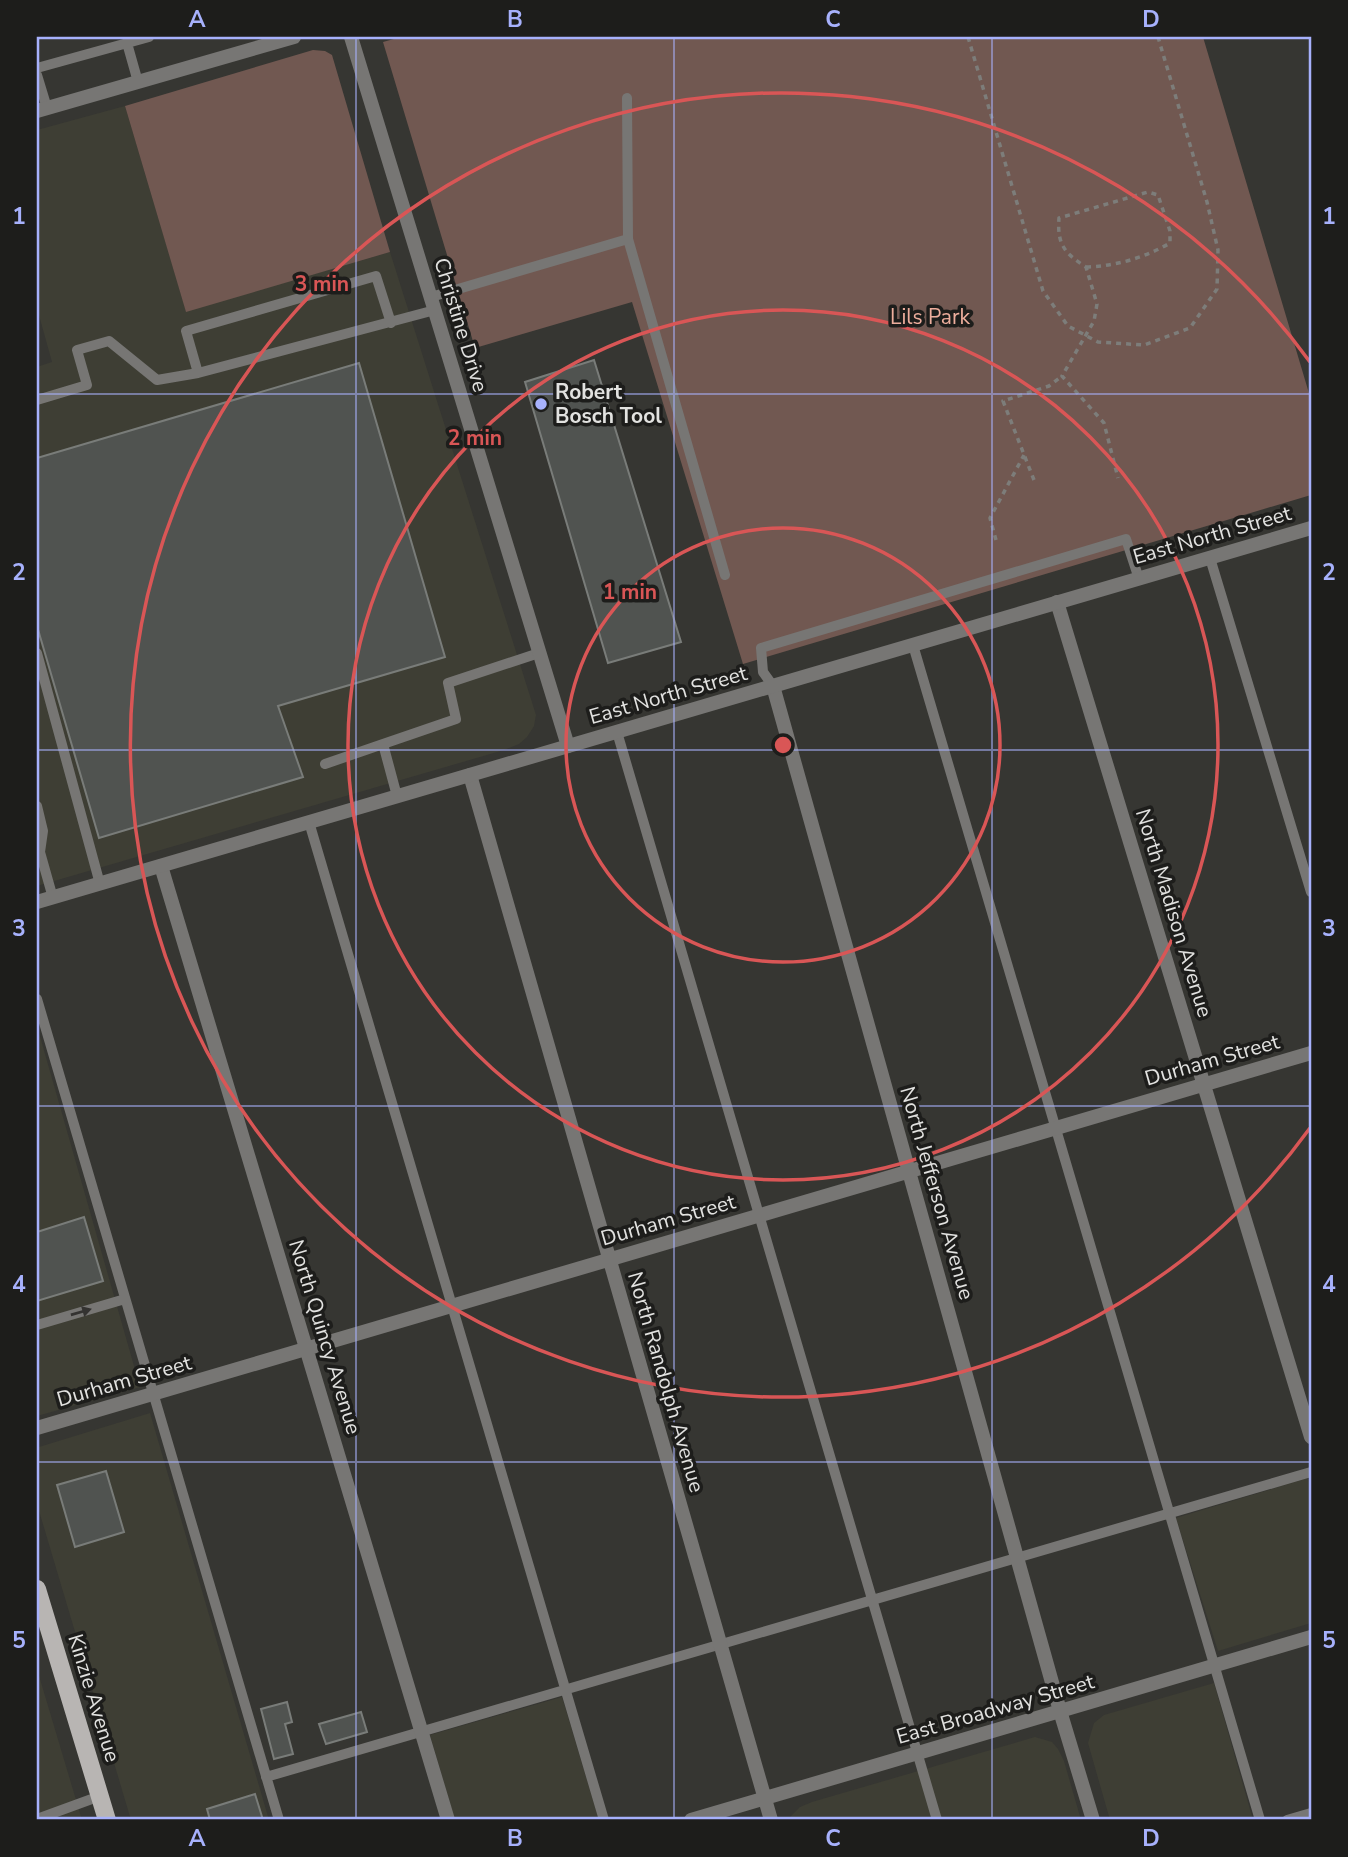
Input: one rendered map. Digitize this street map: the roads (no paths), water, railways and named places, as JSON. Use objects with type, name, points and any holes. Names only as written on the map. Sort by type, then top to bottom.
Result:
[{"type":"main road","name":"Kinzie Avenue","points":[[37,1589],[107,1820]]},
{"type":"street","points":[[42,110],[294,37]]},
{"type":"street","name":"Christine Drive","points":[[351,37],[568,746]]},
{"type":"street","name":"East North Street","points":[[37,902],[1311,528]]},
{"type":"street","name":"North Madison Avenue","points":[[1057,602],[1311,1437]]},
{"type":"street","name":"North Jefferson Avenue","points":[[773,686],[1060,1711],[1093,1820]]},
{"type":"street","name":"North Randolph Avenue","points":[[470,775],[771,1820]]},
{"type":"street","name":"North Quincy Avenue","points":[[162,866],[448,1820]]},
{"type":"street","name":"Durham Street","points":[[37,1428],[1311,1053]]},
{"type":"street","name":"East Broadway Street","points":[[691,1820],[1311,1637]]},
{"type":"lane","points":[[37,68],[149,37]]},
{"type":"lane","points":[[127,43],[138,82]]},
{"type":"lane","points":[[37,75],[42,110]]},
{"type":"lane","points":[[627,97],[628,239],[725,575]]},
{"type":"lane","points":[[37,400],[87,385],[78,350],[109,341],[157,380],[198,373],[391,323],[433,304],[628,239]]},
{"type":"lane","points":[[198,373],[186,331],[376,275],[391,323]]},
{"type":"lane","points":[[773,686],[763,672],[761,648],[1126,539],[1139,579]]},
{"type":"lane","points":[[1210,558],[1311,892]]},
{"type":"lane","points":[[913,645],[1260,1820]]},
{"type":"lane","points":[[37,653],[100,884]]},
{"type":"lane","points":[[324,764],[456,719],[448,683],[539,653]]},
{"type":"lane","points":[[617,732],[937,1820]]},
{"type":"lane","points":[[383,744],[397,796]]},
{"type":"lane","points":[[37,806],[43,831],[39,853],[53,898]]},
{"type":"lane","points":[[309,822],[604,1820]]},
{"type":"lane","points":[[37,999],[279,1820]]},
{"type":"lane","points":[[37,1325],[125,1299]]},
{"type":"lane","points":[[266,1777],[1311,1472]]},
{"type":"lane","points":[[37,1819],[100,1796]]},
{"type":"lane","points":[[1287,1820],[1311,1813]]},
{"type":"place","name":"Robert Bosch Tool","points":[[541,404]]},
{"type":"park label","name":"Lils Park","points":[[930,317]]}]
